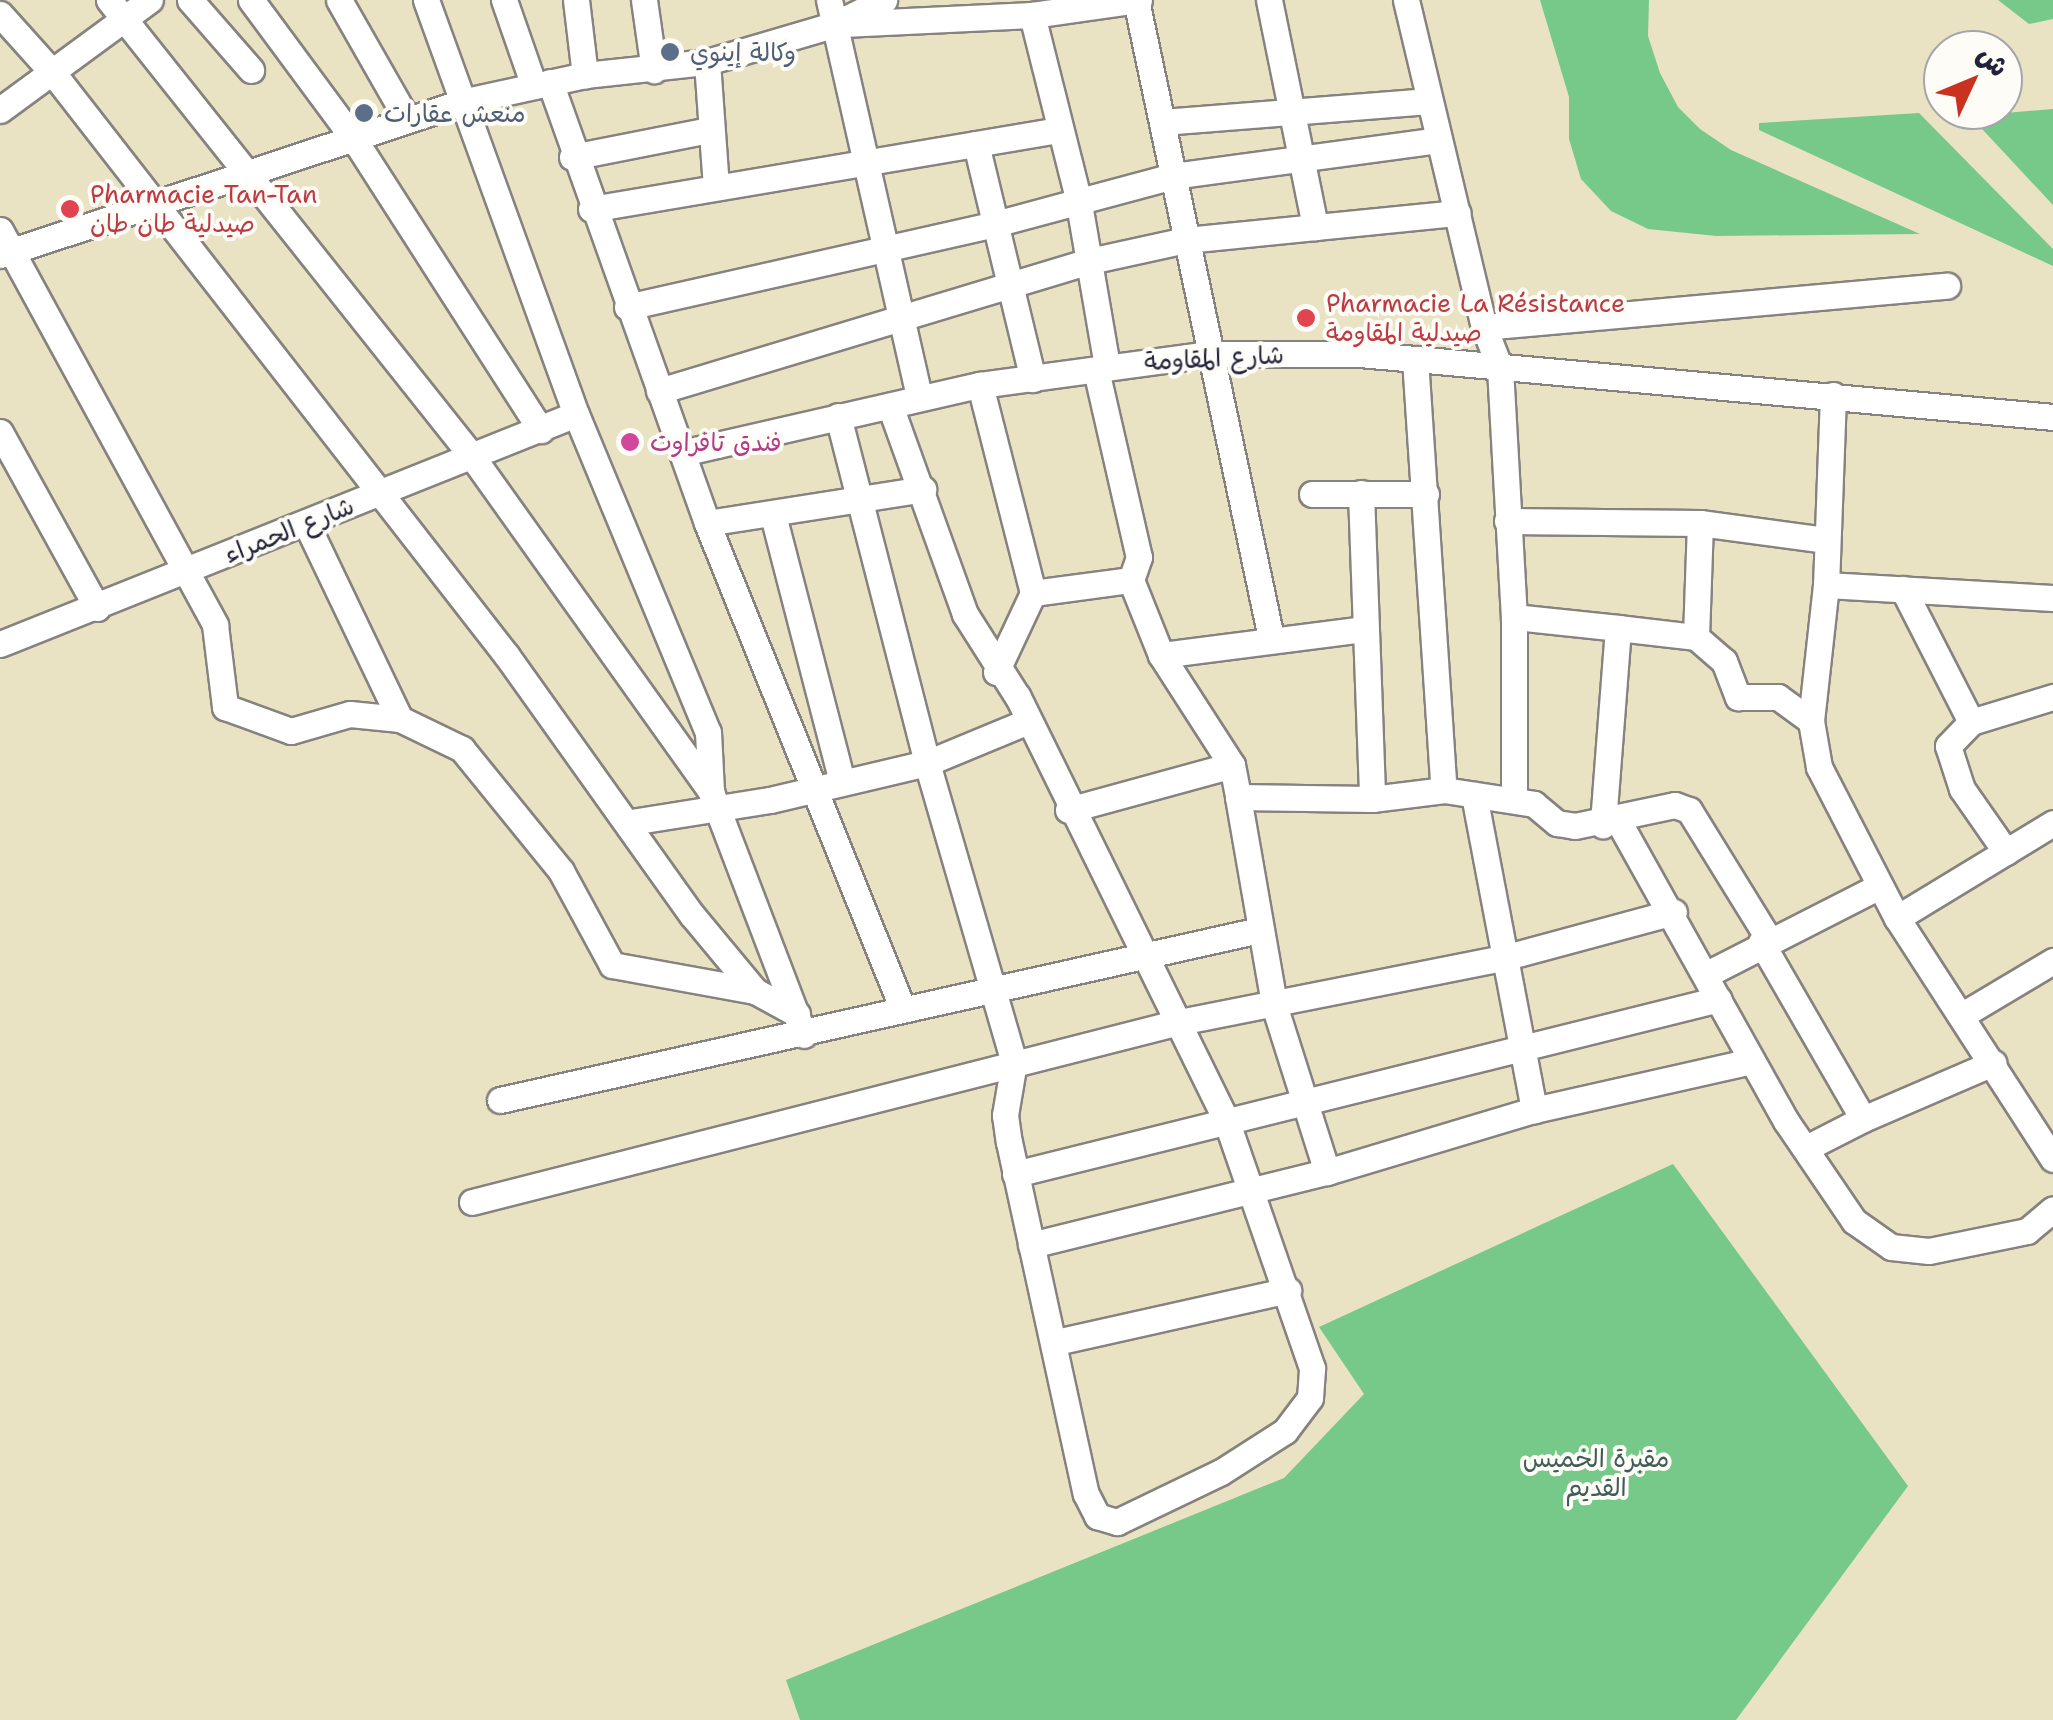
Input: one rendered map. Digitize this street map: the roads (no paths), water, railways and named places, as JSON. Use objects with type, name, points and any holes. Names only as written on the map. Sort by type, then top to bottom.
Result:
[{"type":"street","points":[[0,110],[53,72],[116,10],[150,0]]},
{"type":"street","points":[[190,0],[251,70]]},
{"type":"street","points":[[250,0],[354,139],[541,430]]},
{"type":"street","points":[[339,0],[406,120]]},
{"type":"street","points":[[426,0],[466,101],[576,414],[708,732],[714,801]]},
{"type":"street","points":[[504,0],[572,157],[810,788],[862,898],[902,1008]]},
{"type":"street","points":[[576,0],[585,75]]},
{"type":"street","points":[[644,0],[654,70]]},
{"type":"street","points":[[755,992],[612,965],[586,910],[504,794],[462,749],[400,719],[350,714],[291,731],[225,707],[215,625],[182,573],[4,246],[157,206],[248,171],[466,101],[585,75],[707,62],[831,12],[884,0]]},
{"type":"street","points":[[831,12],[1032,15],[1138,0],[1271,638]]},
{"type":"street","points":[[1269,0],[1315,227]]},
{"type":"street","points":[[1406,0],[1484,327],[1500,368],[1514,618],[1514,799]]},
{"type":"street","points":[[116,10],[248,171],[470,456],[714,801],[801,1024]]},
{"type":"street","points":[[831,12],[918,397]]},
{"type":"street","points":[[0,14],[53,72],[380,493],[632,822],[692,915],[755,992],[801,1024]]},
{"type":"street","points":[[1032,15],[1078,198],[1102,368],[1139,558],[1131,580],[1160,654],[1232,765],[1275,1008],[1327,1172]]},
{"type":"street","points":[[707,62],[716,187]]},
{"type":"street","points":[[1162,122],[1429,101]]},
{"type":"street","points":[[572,157],[710,130]]},
{"type":"street","points":[[591,210],[1058,130]]},
{"type":"street","points":[[627,307],[994,224],[1078,198],[1173,176],[1438,140]]},
{"type":"street","points":[[976,144],[1033,378]]},
{"type":"street","points":[[659,391],[1085,262],[1186,240],[1458,213]]},
{"type":"street","points":[[1484,327],[1948,286]]},
{"type":"street","name":"شارع المقاومة","points":[[682,453],[980,385],[1210,354],[1415,359],[2051,414]]},
{"type":"street","points":[[1415,359],[1444,790]]},
{"type":"street","points":[[980,385],[1033,593],[996,672]]},
{"type":"street","points":[[1834,395],[1826,585],[1811,722],[1820,767],[1897,918],[1964,1014],[2053,1159]]},
{"type":"street","points":[[838,416],[927,764],[1014,1062],[1006,1115],[1015,1174],[1090,1506],[1100,1518],[1117,1522],[1222,1472],[1285,1432],[1304,1409],[1312,1368],[1255,1190],[1226,1120],[1180,1022],[1139,952],[1068,810],[1017,696],[996,672],[965,614],[924,490],[890,406]]},
{"type":"street","name":"شارع الحمراء","points":[[0,644],[307,525],[576,414]]},
{"type":"street","points":[[0,432],[97,608]]},
{"type":"street","points":[[707,522],[924,490]]},
{"type":"street","points":[[1361,493],[1372,798]]},
{"type":"street","points":[[1312,494],[1426,494]]},
{"type":"street","points":[[773,515],[842,782]]},
{"type":"street","points":[[1507,521],[1700,523],[1825,540]]},
{"type":"street","points":[[1696,637],[1700,523]]},
{"type":"street","points":[[307,525],[400,719]]},
{"type":"street","points":[[1033,593],[1131,580]]},
{"type":"street","points":[[1826,585],[2053,598]]},
{"type":"street","points":[[1903,589],[1971,722]]},
{"type":"street","points":[[1514,618],[1696,637],[1724,661],[1738,697],[1778,697],[1811,722]]},
{"type":"street","points":[[1618,628],[1609,821],[1674,912],[1752,1060],[1854,1221],[1891,1246],[1929,1251],[2027,1231],[2053,1209]]},
{"type":"street","points":[[1160,654],[1364,630]]},
{"type":"street","points":[[2006,852],[1947,755],[1953,735],[1971,722],[2053,697]]},
{"type":"street","points":[[632,822],[714,801],[810,788],[927,764],[1026,722]]},
{"type":"street","points":[[1068,810],[1232,765]]},
{"type":"street","points":[[1238,797],[1372,798],[1444,790],[1534,804],[1557,824],[1609,821],[1659,806],[1690,810],[1862,1120]]},
{"type":"street","points":[[1474,795],[1534,1110]]},
{"type":"street","points":[[1897,918],[2053,823]]},
{"type":"street","points":[[1707,974],[1764,940],[1880,886]]},
{"type":"street","points":[[472,1202],[1014,1062],[1180,1022],[1275,1008],[1503,958],[1674,912]]},
{"type":"street","points":[[500,1100],[801,1024],[993,990],[1139,952],[1259,930]]},
{"type":"street","points":[[1964,1014],[2053,961]]},
{"type":"street","points":[[1015,1174],[1719,999]]},
{"type":"street","points":[[1031,1245],[1327,1172],[1534,1110],[1752,1060]]},
{"type":"street","points":[[1806,1148],[1994,1064]]},
{"type":"street","points":[[1056,1342],[1288,1290]]},
{"type":"place","name":"وكالة إينوي","points":[[670,52]]},
{"type":"place","name":"منعش عقارات","points":[[364,113]]},
{"type":"place","name":"Pharmacie Tan-Tan صيدلية طان طان","points":[[70,209]]},
{"type":"place","name":"Pharmacie La Résistance صيدلية المقاومة","points":[[1306,318]]},
{"type":"place","name":"فندق تافراوت","points":[[630,442]]},
{"type":"park label","name":"مقبرة الخميس القديم","points":[[1596,1474]]}]
